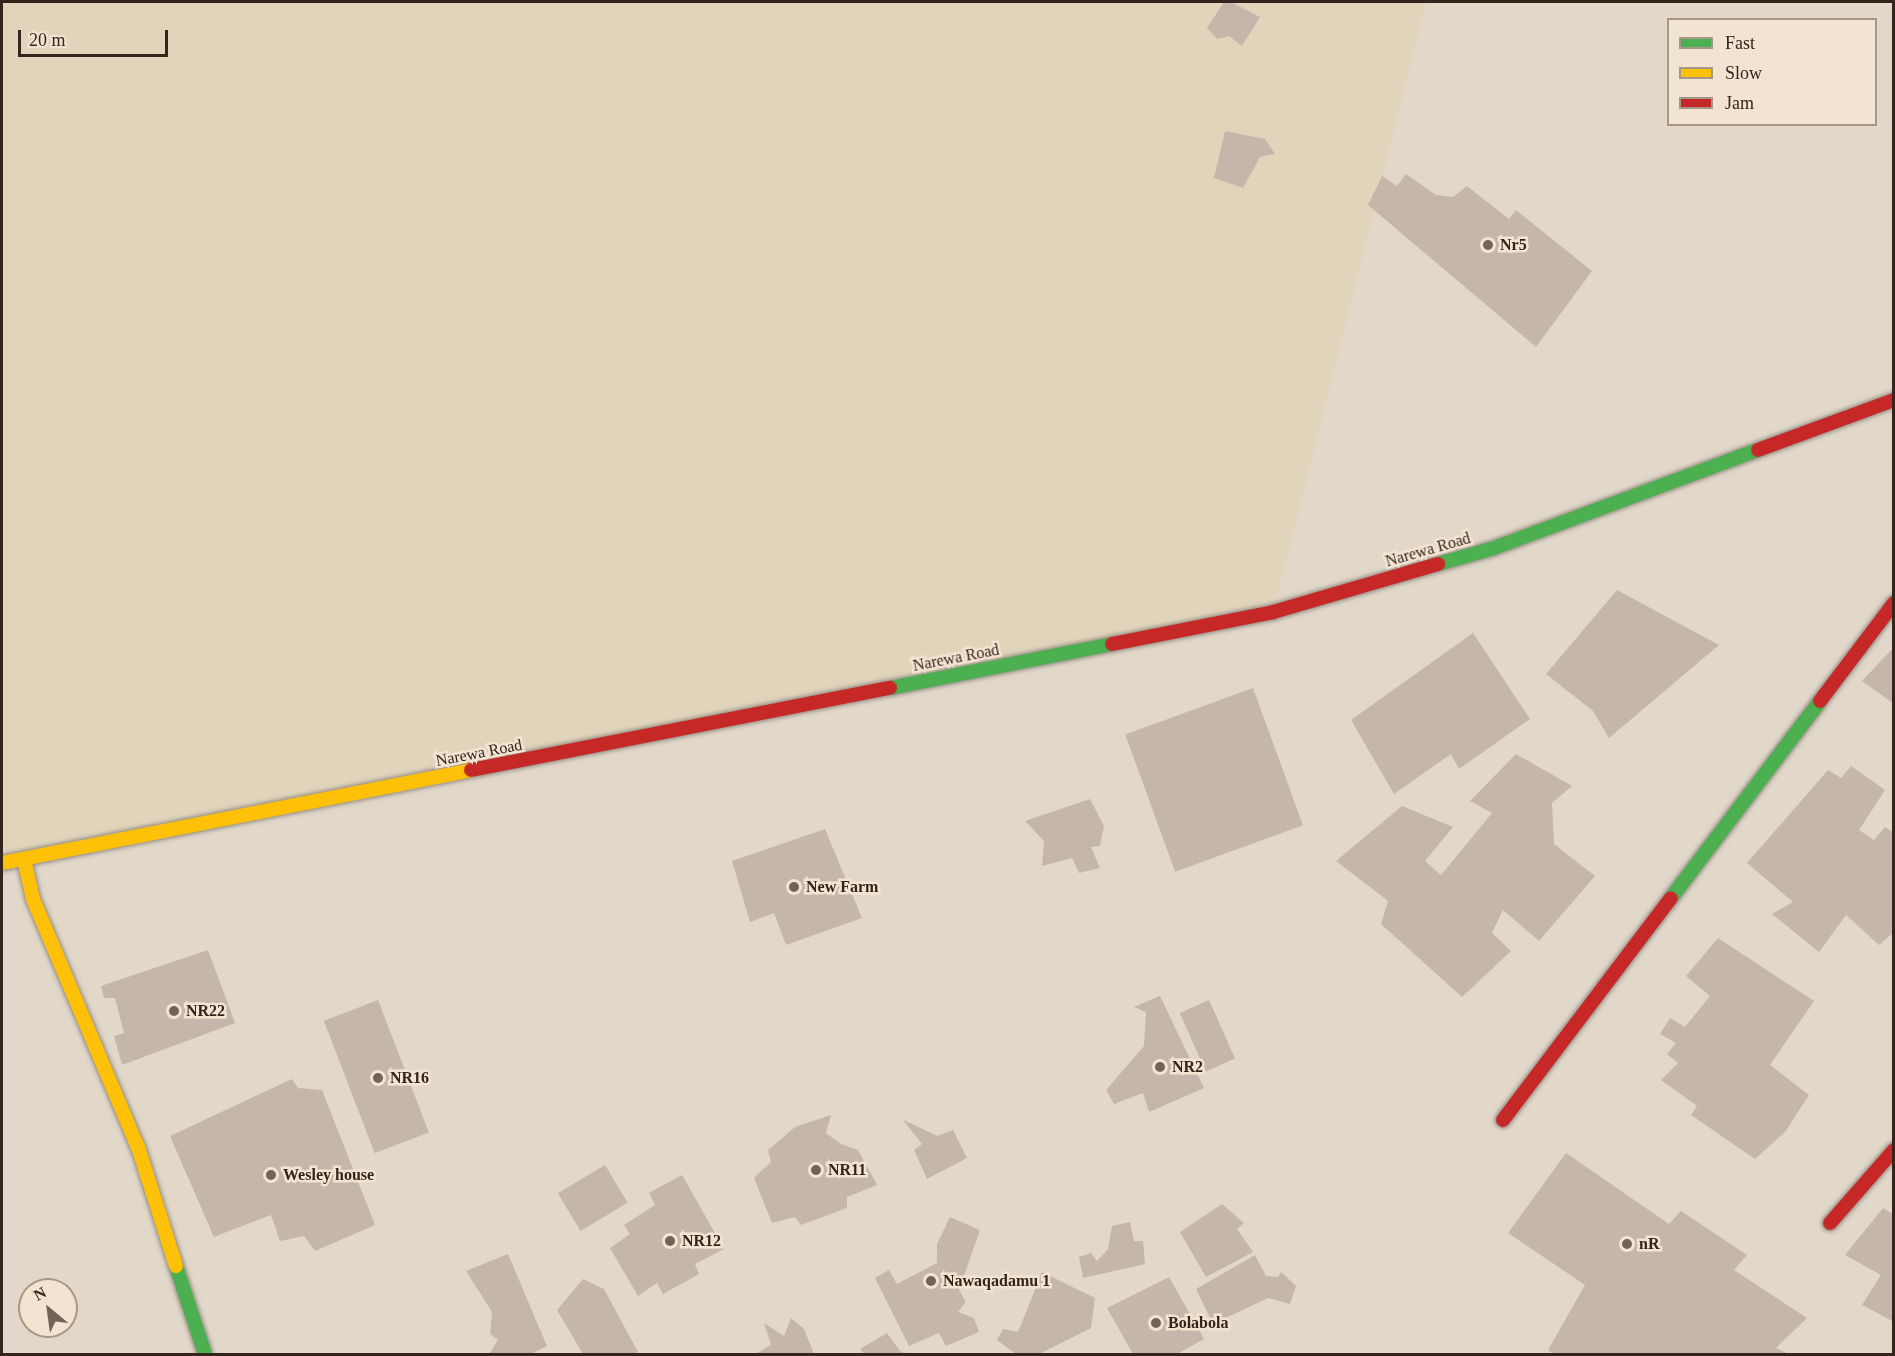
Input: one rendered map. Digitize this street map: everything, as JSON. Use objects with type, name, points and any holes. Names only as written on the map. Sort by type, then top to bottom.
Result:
[{"type":"main road","name":"Narewa Road","points":[[2,863],[1273,612],[1494,548],[1893,400]]},
{"type":"main road","points":[[1503,1120],[1893,603]]},
{"type":"main road","points":[[24,859],[33,899],[138,1147],[206,1354]]},
{"type":"main road","points":[[1830,1223],[1893,1150]]},
{"type":"shaded area","points":[[2,2],[1426,2],[1273,612],[2,863]]},
{"type":"building","points":[[1224,2],[1231,2],[1260,17],[1242,46],[1229,36],[1217,39],[1207,28]]},
{"type":"building","points":[[1225,131],[1265,139],[1275,154],[1260,157],[1243,188],[1214,178]]},
{"type":"building","name":"Nr5","points":[[1406,174],[1436,195],[1453,197],[1467,186],[1509,219],[1516,210],[1592,271],[1536,347],[1368,205],[1382,176],[1397,186]]},
{"type":"building","points":[[1617,590],[1719,645],[1609,738],[1593,711],[1546,674]]},
{"type":"building","points":[[1473,633],[1530,719],[1459,769],[1451,754],[1394,794],[1351,720]]},
{"type":"building","points":[[1894,647],[1894,704],[1862,681]]},
{"type":"building","points":[[1253,688],[1303,825],[1175,872],[1125,735]]},
{"type":"building","points":[[1516,754],[1572,786],[1552,803],[1554,844],[1595,876],[1539,941],[1503,910],[1492,933],[1511,951],[1462,997],[1381,924],[1388,901],[1336,861],[1402,806],[1453,827],[1425,861],[1441,875],[1492,813],[1470,801]]},
{"type":"building","points":[[1851,766],[1885,790],[1859,830],[1874,840],[1885,827],[1894,833],[1894,932],[1879,945],[1846,915],[1819,952],[1772,914],[1793,902],[1747,863],[1828,770],[1841,778]]},
{"type":"building","points":[[1090,799],[1104,826],[1100,846],[1091,847],[1100,868],[1079,873],[1072,858],[1042,866],[1044,841],[1025,821]]},
{"type":"building","name":"New Farm","points":[[825,829],[862,918],[786,945],[774,913],[750,922],[732,861]]},
{"type":"building","points":[[1718,938],[1814,1001],[1770,1065],[1809,1095],[1785,1132],[1755,1159],[1691,1115],[1697,1106],[1661,1080],[1678,1063],[1667,1054],[1676,1043],[1660,1034],[1670,1018],[1685,1027],[1710,996],[1686,976]]},
{"type":"building","name":"NR22","points":[[208,950],[235,1023],[122,1065],[114,1036],[124,1033],[115,998],[104,998],[101,986]]},
{"type":"building","name":"NR2","points":[[1160,996],[1204,1088],[1149,1112],[1143,1093],[1114,1104],[1106,1090],[1144,1046],[1146,1012],[1134,1007]]},
{"type":"building","name":"NR16","points":[[378,1000],[429,1133],[375,1153],[324,1021]]},
{"type":"building","points":[[1209,1000],[1235,1058],[1206,1071],[1180,1013]]},
{"type":"building","name":"Wesley house","points":[[292,1079],[298,1088],[322,1090],[375,1225],[315,1251],[304,1236],[280,1241],[271,1215],[214,1237],[170,1136]]},
{"type":"building","name":"NR11","points":[[831,1115],[826,1133],[841,1144],[858,1150],[877,1185],[847,1197],[847,1208],[801,1225],[795,1217],[772,1223],[754,1178],[771,1162],[768,1150],[795,1127]]},
{"type":"building","points":[[902,1119],[937,1136],[953,1130],[967,1158],[927,1179],[914,1150],[922,1144]]},
{"type":"building","name":"nR","points":[[1566,1153],[1669,1224],[1681,1211],[1747,1255],[1734,1270],[1807,1318],[1776,1348],[1789,1354],[1554,1354],[1548,1350],[1585,1285],[1508,1233]]},
{"type":"building","points":[[605,1165],[628,1203],[581,1231],[558,1193]]},
{"type":"building","name":"NR12","points":[[682,1175],[724,1249],[695,1264],[699,1274],[663,1294],[657,1283],[638,1296],[610,1248],[630,1234],[624,1225],[655,1205],[649,1193]]},
{"type":"building","points":[[1222,1204],[1244,1223],[1237,1229],[1253,1252],[1206,1277],[1180,1232]]},
{"type":"building","points":[[1883,1208],[1894,1215],[1894,1322],[1862,1305],[1881,1275],[1845,1255]]},
{"type":"building","name":"Nawaqadamu 1","points":[[950,1217],[980,1230],[959,1290],[966,1302],[958,1312],[974,1318],[979,1332],[946,1346],[939,1333],[909,1346],[875,1278],[889,1270],[897,1284],[937,1263],[937,1244]]},
{"type":"building","points":[[1130,1222],[1134,1241],[1143,1241],[1145,1264],[1083,1278],[1079,1257],[1091,1253],[1097,1261],[1108,1249],[1112,1226]]},
{"type":"building","points":[[508,1254],[547,1346],[531,1354],[489,1354],[498,1340],[490,1334],[492,1312],[466,1271]]},
{"type":"building","points":[[1255,1255],[1266,1276],[1278,1277],[1281,1272],[1296,1286],[1290,1304],[1268,1298],[1213,1324],[1196,1289]]},
{"type":"building","points":[[1042,1272],[1095,1298],[1091,1328],[1039,1354],[1016,1354],[997,1340],[1003,1329],[1018,1332]]},
{"type":"building","name":"Bolabola","points":[[1169,1277],[1204,1339],[1177,1354],[1133,1354],[1107,1308]]},
{"type":"building","points":[[583,1279],[604,1289],[638,1352],[583,1354],[557,1310]]},
{"type":"building","points":[[791,1318],[804,1329],[814,1354],[755,1354],[771,1345],[764,1323],[784,1336]]},
{"type":"building","points":[[887,1333],[900,1351],[907,1354],[865,1354],[860,1349]]},
{"type":"traffic: fast","points":[[1438,564],[1494,548],[1758,450]]},
{"type":"traffic: fast","points":[[890,688],[1112,644]]},
{"type":"traffic: fast","points":[[1671,898],[1820,701]]},
{"type":"traffic: fast","points":[[176,1266],[205,1354]]},
{"type":"traffic: slow","points":[[2,863],[471,770]]},
{"type":"traffic: slow","points":[[24,859],[33,899],[138,1147],[176,1266]]},
{"type":"traffic: jam","points":[[1758,450],[1894,400]]},
{"type":"traffic: jam","points":[[1112,644],[1273,612],[1438,564]]},
{"type":"traffic: jam","points":[[1820,701],[1894,603]]},
{"type":"traffic: jam","points":[[471,770],[890,688]]},
{"type":"traffic: jam","points":[[1503,1120],[1671,898]]},
{"type":"traffic: jam","points":[[1830,1223],[1894,1150]]},
{"type":"place","name":"Nr5","points":[[1488,245]]},
{"type":"place","name":"New Farm","points":[[794,887]]},
{"type":"place","name":"NR22","points":[[174,1011]]},
{"type":"place","name":"NR2","points":[[1160,1067]]},
{"type":"place","name":"NR16","points":[[378,1078]]},
{"type":"place","name":"NR11","points":[[816,1170]]},
{"type":"place","name":"Wesley house","points":[[271,1175]]},
{"type":"place","name":"NR12","points":[[670,1241]]},
{"type":"place","name":"nR","points":[[1627,1244]]},
{"type":"place","name":"Nawaqadamu 1","points":[[931,1281]]},
{"type":"place","name":"Bolabola","points":[[1156,1323]]}]
